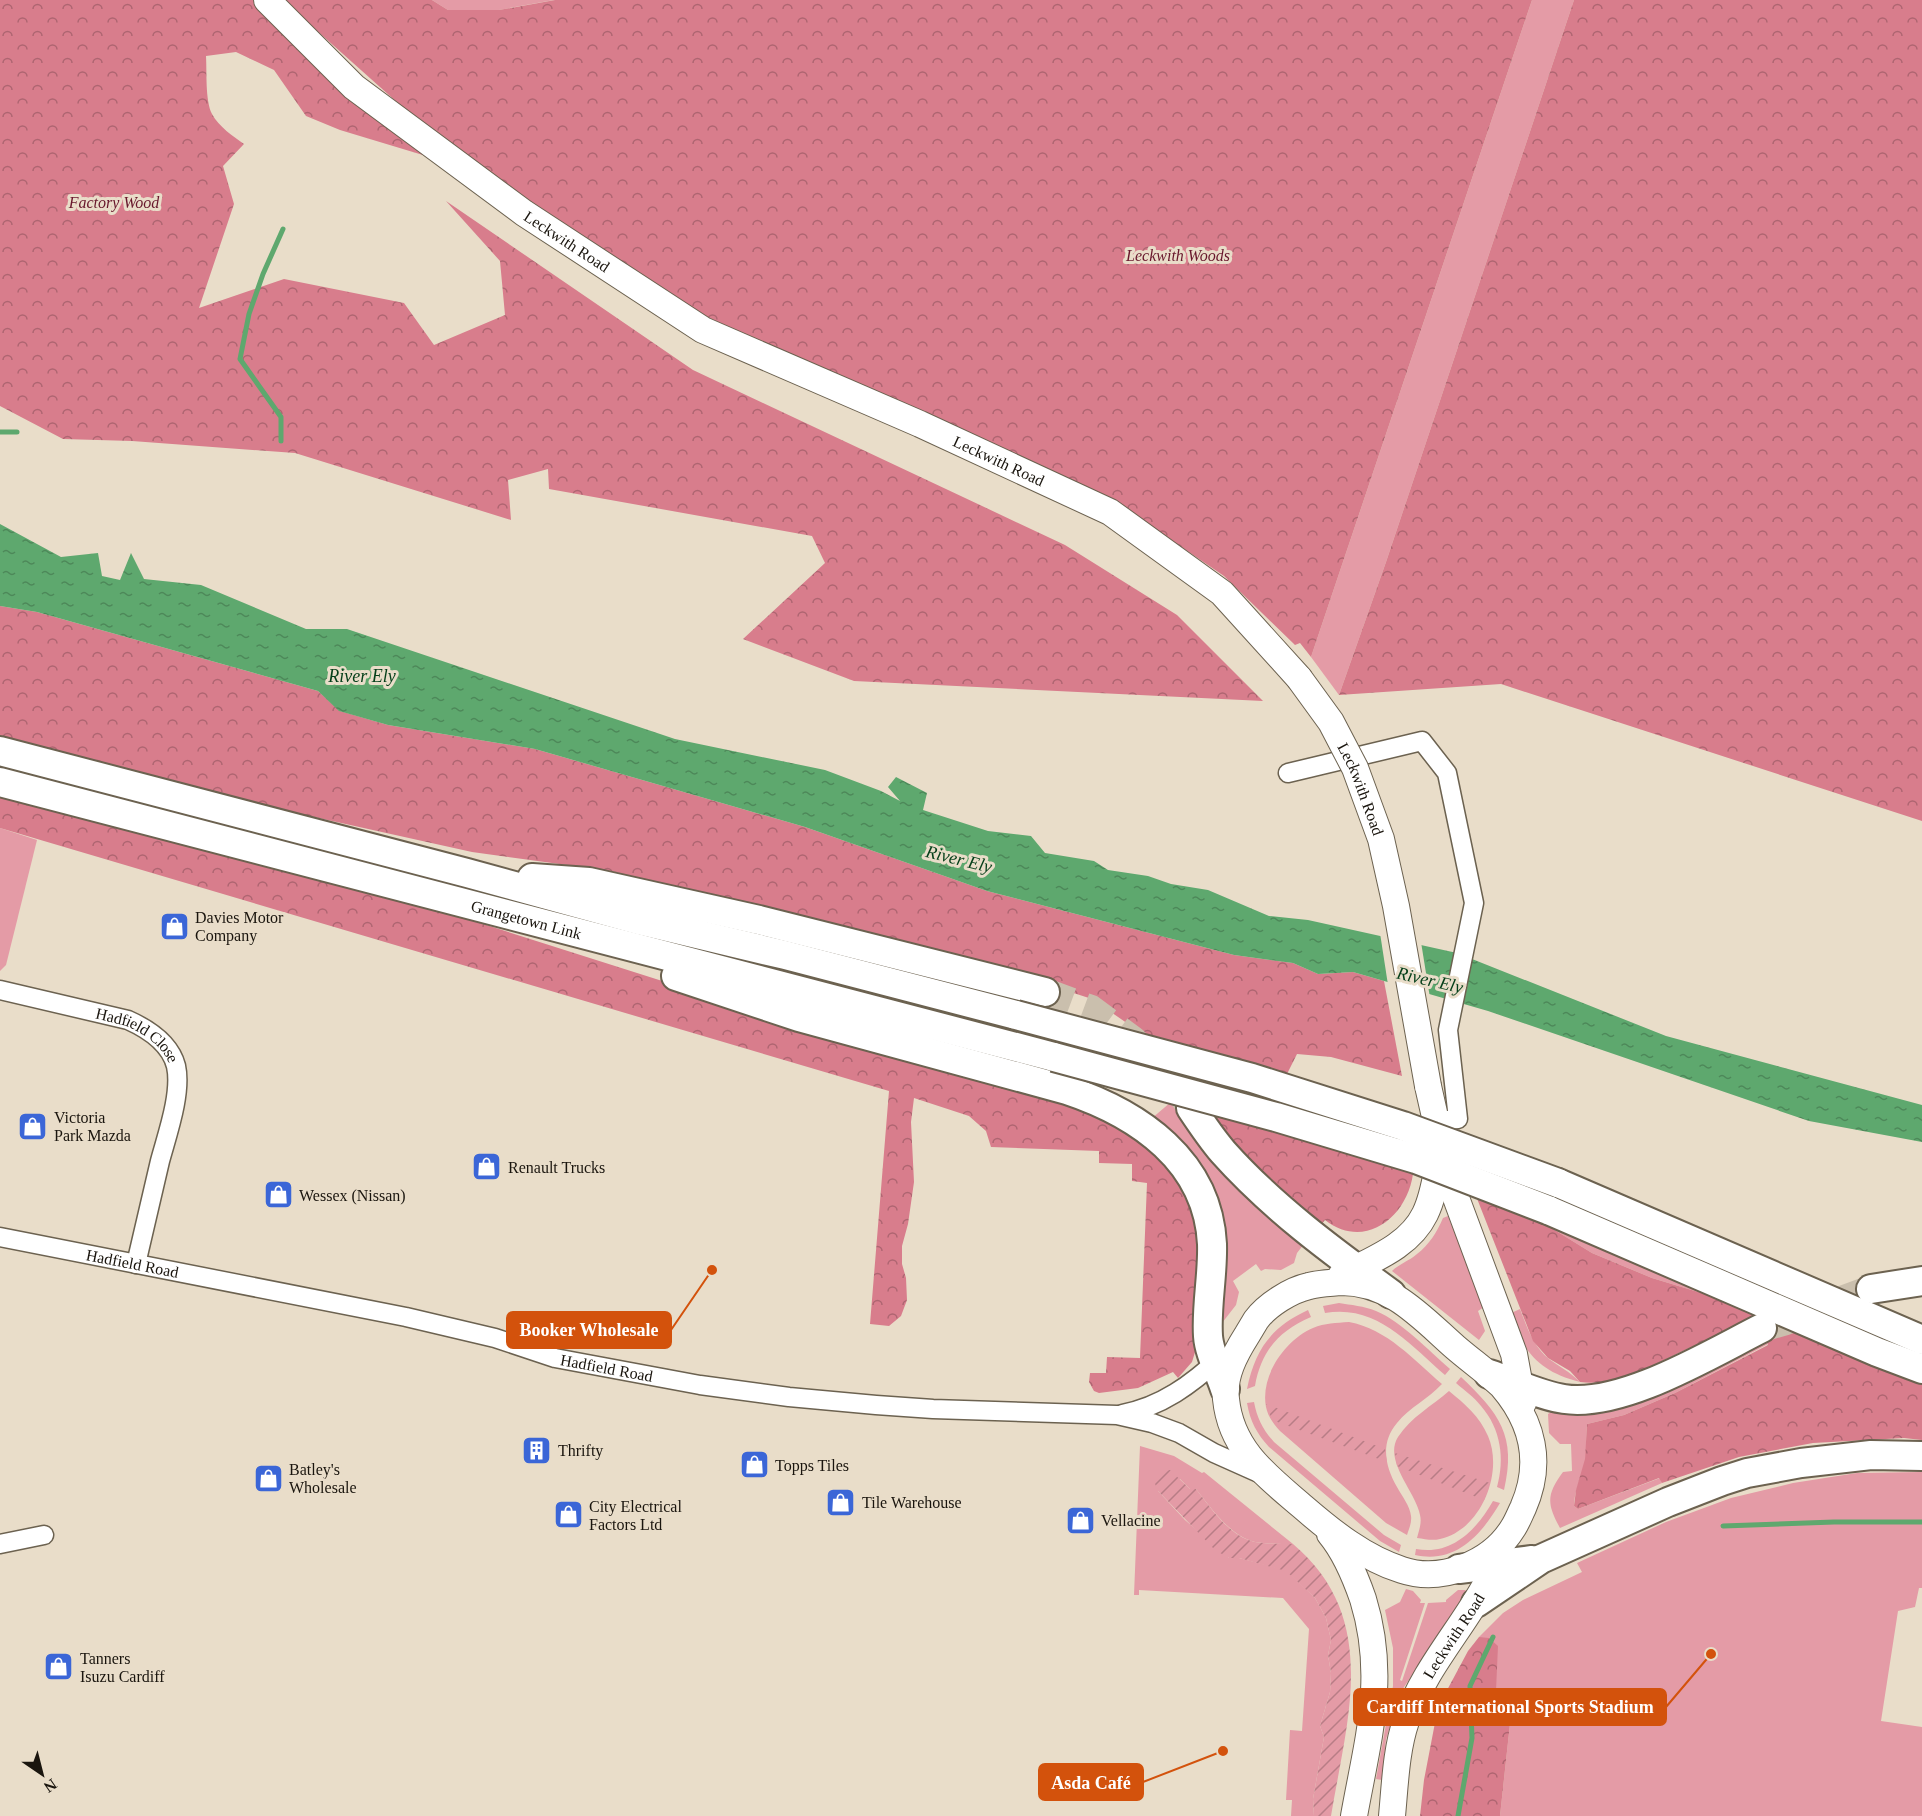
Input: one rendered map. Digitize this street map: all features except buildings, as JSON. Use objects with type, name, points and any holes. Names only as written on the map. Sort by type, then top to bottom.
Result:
[{"type":"main road","name":"Leckwith Road","points":[[267,0],[354,87],[524,213],[703,330],[920,424],[1110,512],[1222,593],[1299,678],[1331,723],[1355,768],[1381,839],[1396,906],[1428,1086],[1449,1179],[1514,1354],[1532,1442],[1533,1466],[1528,1494],[1513,1529],[1476,1603],[1425,1680],[1406,1721],[1392,1816]]},
{"type":"main road","name":"Grangetown Link","points":[[0,751],[642,921],[1016,1015],[1252,1078],[1403,1126],[1558,1183],[1922,1340]]},
{"type":"main road","name":"Grangetown Link","points":[[0,782],[1054,1057],[1276,1117],[1416,1159],[1548,1210],[1855,1343],[1922,1369]]},
{"type":"main road","points":[[467,873],[590,882],[759,920],[1046,992]]},
{"type":"main road","points":[[572,932],[636,962],[788,1013],[1092,1098],[1134,1120],[1164,1144],[1185,1167],[1200,1194],[1207,1213],[1212,1245],[1208,1337],[1225,1389],[1229,1414],[1243,1449],[1256,1467],[1320,1522],[1365,1553],[1404,1571],[1436,1574],[1541,1559]]},
{"type":"main road","points":[[1191,1108],[1223,1152],[1252,1181],[1317,1240],[1414,1310],[1489,1374],[1514,1400],[1527,1424]]},
{"type":"main road","name":"Leckwith Road","points":[[1327,1284],[1393,1248],[1417,1227],[1432,1196],[1442,1147]]},
{"type":"main road","points":[[1871,1289],[1922,1281]]},
{"type":"main road","points":[[1225,1389],[1233,1360],[1257,1319],[1271,1306],[1289,1295],[1309,1286],[1354,1282],[1370,1285],[1391,1294]]},
{"type":"main road","points":[[1489,1374],[1563,1399],[1603,1398],[1629,1391],[1762,1328]]},
{"type":"main road","points":[[1476,1603],[1541,1559],[1668,1502],[1747,1473],[1801,1463],[1870,1455],[1922,1456]]},
{"type":"main road","points":[[1320,1522],[1339,1547],[1357,1582],[1366,1610],[1374,1652],[1374,1704],[1354,1816]]},
{"type":"main road","points":[[1459,1569],[1484,1558],[1513,1529]]},
{"type":"street","points":[[1288,773],[1422,741],[1447,773],[1474,903],[1448,1030],[1458,1119],[1437,1121]]},
{"type":"street","name":"Hadfield Close","points":[[0,990],[128,1020],[156,1036],[176,1065],[177,1084],[171,1119],[136,1264]]},
{"type":"street","name":"Hadfield Road","points":[[0,1237],[406,1317],[495,1338],[555,1358],[700,1385],[789,1397],[888,1406],[1117,1415]]},
{"type":"street","points":[[1117,1415],[1141,1410],[1160,1402],[1193,1382],[1251,1330]]},
{"type":"street","points":[[1117,1415],[1152,1423],[1179,1433],[1214,1453],[1267,1477]]},
{"type":"street","points":[[0,1544],[44,1534]]},
{"type":"shaded area","points":[[432,0],[554,0],[499,10],[448,10]]},
{"type":"shaded area","points":[[1532,0],[1574,0],[1386,562],[1339,695],[1311,657]]},
{"type":"shaded area","points":[[0,828],[37,840],[6,965],[0,971]]},
{"type":"shaded area","points":[[1171,1102],[1177,1104],[1304,1244],[1297,1253],[1294,1263],[1281,1270],[1261,1271],[1256,1264],[1233,1281],[1239,1292],[1236,1305],[1222,1323],[1151,1119]]},
{"type":"shaded area","points":[[1448,1216],[1484,1307],[1478,1311],[1485,1331],[1479,1340],[1392,1271],[1421,1250],[1432,1238],[1443,1218]]},
{"type":"shaded area","points":[[1540,1221],[1728,1301],[1652,1278],[1592,1253]]},
{"type":"shaded area","points":[[1339,1303],[1367,1308],[1386,1316],[1405,1329],[1450,1369],[1445,1375],[1405,1339],[1376,1320],[1344,1312],[1325,1313],[1323,1306]]},
{"type":"shaded area","points":[[1520,1309],[1531,1336],[1543,1354],[1580,1382],[1553,1372],[1534,1358],[1521,1339],[1509,1314]]},
{"type":"shaded area","points":[[1308,1310],[1311,1317],[1289,1329],[1273,1344],[1262,1363],[1255,1386],[1247,1389],[1260,1351],[1267,1341],[1284,1324]]},
{"type":"shaded area","points":[[1349,1322],[1376,1331],[1388,1338],[1442,1384],[1402,1417],[1388,1438],[1387,1463],[1410,1512],[1411,1521],[1407,1535],[1386,1523],[1280,1431],[1267,1411],[1265,1395],[1267,1383],[1284,1350],[1313,1328],[1326,1324]]},
{"type":"shaded area","points":[[1767,1341],[1768,1344],[1675,1393],[1624,1415],[1587,1424],[1585,1463],[1574,1506],[1578,1509],[1660,1478],[1662,1483],[1560,1528],[1550,1500],[1551,1493],[1563,1472],[1572,1471],[1571,1444],[1560,1444],[1549,1433],[1548,1414],[1551,1412],[1593,1414],[1631,1405]]},
{"type":"shaded area","points":[[1461,1377],[1486,1402],[1502,1427],[1508,1455],[1504,1490],[1497,1487],[1501,1455],[1497,1434],[1481,1406],[1456,1383]]},
{"type":"shaded area","points":[[1449,1391],[1466,1406],[1485,1429],[1492,1451],[1491,1482],[1477,1512],[1454,1534],[1431,1540],[1417,1538],[1420,1515],[1397,1466],[1394,1446],[1409,1423]]},
{"type":"shaded area","points":[[1254,1402],[1261,1423],[1274,1442],[1384,1535],[1401,1545],[1399,1552],[1380,1541],[1269,1447],[1250,1416],[1247,1403]]},
{"type":"shaded area","points":[[1266,1404],[1385,1449],[1387,1462],[1272,1420]]},
{"type":"shaded area","points":[[1140,1446],[1174,1456],[1202,1473],[1204,1472],[1293,1544],[1255,1542],[1237,1534],[1229,1528],[1196,1489],[1190,1489],[1180,1479],[1158,1491],[1185,1520],[1229,1558],[1239,1558],[1286,1570],[1315,1598],[1326,1618],[1331,1640],[1328,1655],[1331,1673],[1330,1692],[1320,1726],[1324,1737],[1313,1799],[1314,1816],[1291,1816],[1292,1800],[1286,1800],[1290,1730],[1302,1731],[1309,1629],[1283,1598],[1139,1590],[1139,1595],[1134,1595]]},
{"type":"shaded area","points":[[1395,1453],[1490,1483],[1484,1500],[1397,1466]]},
{"type":"shaded area","points":[[1170,1470],[1190,1489],[1196,1489],[1214,1513],[1237,1534],[1255,1542],[1293,1544],[1321,1573],[1338,1604],[1348,1637],[1351,1671],[1349,1707],[1331,1816],[1314,1816],[1313,1799],[1324,1737],[1320,1726],[1330,1692],[1331,1673],[1328,1655],[1331,1640],[1326,1618],[1315,1598],[1286,1571],[1239,1558],[1229,1558],[1215,1550],[1158,1491],[1153,1479],[1157,1472]]},
{"type":"shaded area","points":[[1922,1472],[1922,1588],[1919,1588],[1915,1607],[1898,1611],[1881,1721],[1922,1727],[1922,1816],[1500,1816],[1513,1696],[1496,1692],[1495,1670],[1479,1637],[1503,1613],[1523,1600],[1582,1572],[1577,1563],[1666,1522],[1731,1498],[1793,1483],[1857,1473]]},
{"type":"shaded area","points":[[1493,1501],[1500,1503],[1493,1515],[1476,1536],[1466,1544],[1443,1555],[1430,1557],[1415,1555],[1416,1549],[1441,1548],[1462,1538],[1479,1521]]},
{"type":"shaded area","points":[[1406,1589],[1413,1591],[1421,1600],[1420,1603],[1425,1603],[1400,1680],[1402,1681],[1428,1603],[1446,1602],[1458,1590],[1465,1590],[1468,1593],[1402,1690],[1386,1739],[1382,1780],[1376,1779],[1393,1686],[1393,1648],[1385,1610],[1400,1602]]},
{"type":"green space","name":"Factory Wood","points":[[0,0],[253,0],[316,66],[446,162],[340,130],[306,116],[274,70],[236,52],[206,56],[207,94],[212,114],[222,127],[244,144],[223,166],[234,204],[199,308],[284,279],[404,303],[434,345],[505,315],[500,261],[446,201],[693,370],[1065,545],[1177,615],[1263,701],[854,681],[743,639],[825,563],[812,536],[549,489],[548,469],[508,480],[511,520],[295,453],[132,441],[63,439],[0,406]]},
{"type":"green space","name":"Leckwith Woods","points":[[286,0],[432,0],[448,10],[499,10],[555,0],[1532,0],[1311,657],[1300,643],[1295,645],[1224,576],[1161,533],[1116,507],[703,315],[531,209],[399,104],[306,21]]},
{"type":"green space","points":[[1574,0],[1922,0],[1922,821],[1501,684],[1339,695],[1386,562]]},
{"type":"green space","points":[[0,606],[37,612],[318,691],[340,711],[388,725],[535,749],[805,827],[987,891],[1234,955],[1293,963],[1318,974],[1353,972],[1384,981],[1402,1076],[1331,1057],[1297,1054],[1286,1076],[1147,1037],[1092,999],[1018,975],[611,871],[472,852],[260,805],[0,736]]},
{"type":"green space","points":[[0,791],[389,894],[678,986],[1063,1099],[1142,1137],[1183,1183],[1201,1241],[1196,1349],[1192,1362],[1178,1378],[1173,1372],[1138,1388],[1099,1393],[1094,1391],[1089,1382],[1090,1373],[1106,1373],[1107,1357],[1140,1358],[1147,1183],[1132,1181],[1132,1164],[1099,1163],[1099,1151],[991,1147],[986,1131],[969,1116],[914,1098],[911,1122],[914,1182],[908,1224],[902,1246],[907,1300],[901,1316],[889,1326],[870,1324],[889,1091],[0,828]]},
{"type":"green space","points":[[1205,1111],[1358,1155],[1413,1174],[1409,1190],[1393,1216],[1382,1225],[1355,1232],[1340,1229],[1325,1220],[1319,1227],[1247,1162]]},
{"type":"green space","points":[[1476,1196],[1540,1221],[1592,1253],[1652,1278],[1728,1301],[1758,1314],[1756,1317],[1634,1374],[1594,1383],[1580,1382],[1570,1371],[1548,1358],[1533,1341]]},
{"type":"green space","points":[[1793,1329],[1922,1380],[1922,1440],[1904,1438],[1813,1443],[1739,1457],[1662,1483],[1659,1478],[1578,1509],[1574,1506],[1585,1459],[1587,1424],[1624,1415],[1675,1393],[1768,1345],[1767,1341]]},
{"type":"green space","points":[[1479,1637],[1489,1638],[1498,1646],[1496,1691],[1504,1691],[1513,1696],[1500,1816],[1420,1816],[1424,1780],[1438,1707],[1468,1651]]},
{"type":"water","name":"River Ely","points":[[0,524],[61,557],[98,553],[102,576],[120,580],[131,553],[144,579],[201,585],[306,629],[347,629],[675,739],[825,770],[881,791],[900,801],[888,787],[896,777],[927,793],[923,810],[988,831],[1031,836],[1045,853],[1094,861],[1108,870],[1148,876],[1171,884],[1208,890],[1269,916],[1308,920],[1457,953],[1666,1036],[1922,1105],[1922,1142],[1809,1121],[1488,1011],[1353,972],[1318,974],[1293,963],[1234,955],[987,891],[805,827],[535,749],[388,725],[339,711],[318,691],[37,612],[0,606]]},
{"type":"pier","points":[[1380,933],[1421,942],[1430,998],[1388,985]]},
{"type":"waterway","points":[[281,441],[281,417],[240,359],[249,314],[263,274],[283,229]]},
{"type":"waterway","points":[[0,432],[17,432]]},
{"type":"waterway","points":[[1723,1526],[1922,1522]]},
{"type":"waterway","points":[[1458,1816],[1472,1738],[1470,1686],[1493,1637]]},
{"type":"tunnel","points":[[1045,992],[1091,1009],[1133,1040],[1168,1075],[1189,1105]]},
{"type":"tunnel","points":[[1762,1328],[1871,1289]]},
{"type":"place","name":"Davies Motor Company","points":[[174,926]]},
{"type":"place","name":"Victoria Park Mazda","points":[[33,1126]]},
{"type":"place","name":"Renault Trucks","points":[[487,1167]]},
{"type":"place","name":"Wessex (Nissan)","points":[[278,1195]]},
{"type":"place","name":"Booker Wholesale","points":[[712,1270]]},
{"type":"place","name":"Thrifty","points":[[537,1450]]},
{"type":"place","name":"Topps Tiles","points":[[754,1465]]},
{"type":"place","name":"Batley's Wholesale","points":[[268,1478]]},
{"type":"place","name":"Tile Warehouse","points":[[841,1502]]},
{"type":"place","name":"City Electrical Factors Ltd","points":[[568,1515]]},
{"type":"place","name":"Vellacine","points":[[1080,1520]]},
{"type":"place","name":"Cardiff International Sports Stadium","points":[[1711,1654]]},
{"type":"place","name":"Tanners Isuzu Cardiff","points":[[59,1667]]},
{"type":"place","name":"Asda Café","points":[[1223,1751]]}]
